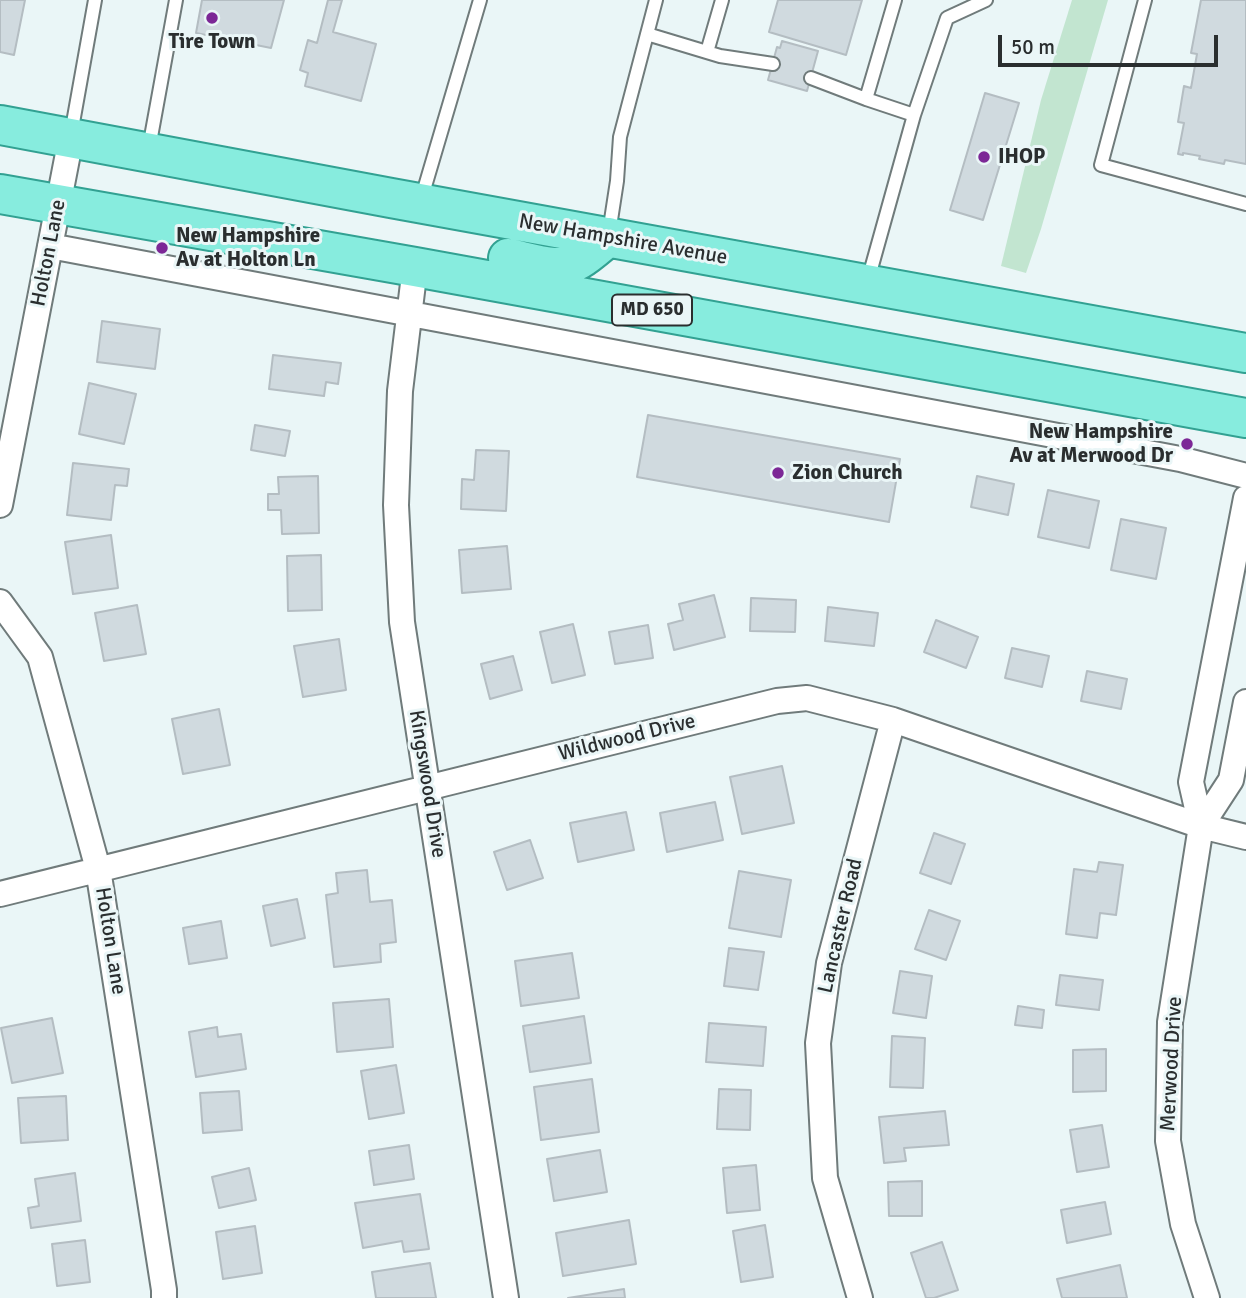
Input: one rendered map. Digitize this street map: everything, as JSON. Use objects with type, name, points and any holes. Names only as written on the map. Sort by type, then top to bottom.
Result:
[{"type":"main road","name":"New Hampshire Avenue","points":[[0,125],[420,204],[1246,353]]},
{"type":"main road","name":"MD 650","points":[[0,194],[1246,418]]},
{"type":"main road","points":[[254,239],[312,230],[370,233],[555,267],[568,265],[581,258],[608,237]]},
{"type":"street","name":"Holton Lane","points":[[0,505],[71,138]]},
{"type":"street","points":[[50,246],[1180,459],[1246,476]]},
{"type":"street","name":"Kingswood Drive","points":[[415,267],[400,391],[396,505],[402,622],[506,1298]]},
{"type":"street","name":"Merwood Drive","points":[[1207,1298],[1183,1224],[1168,1141],[1170,1022],[1201,826],[1191,782],[1246,498]]},
{"type":"street","name":"Holton Lane","points":[[0,602],[40,657],[98,869],[164,1298]]},
{"type":"street","name":"Wildwood Drive","points":[[0,894],[777,701],[807,698],[893,720],[1201,826],[1246,837]]},
{"type":"street","name":"Merwood Drive","points":[[1201,826],[1231,780],[1246,702]]},
{"type":"street","name":"Lancaster Road","points":[[860,1298],[825,1178],[818,1043],[829,963],[893,720]]},
{"type":"lane","name":"Holton Lane","points":[[71,138],[96,0]]},
{"type":"lane","points":[[148,153],[176,0]]},
{"type":"lane","points":[[420,204],[480,0]]},
{"type":"lane","points":[[608,237],[617,181],[620,137],[656,0]]},
{"type":"lane","points":[[708,52],[722,0]]},
{"type":"lane","points":[[866,99],[895,0]]},
{"type":"lane","points":[[867,284],[914,115],[947,18],[986,0]]},
{"type":"lane","points":[[1145,0],[1101,164],[1246,204]]},
{"type":"lane","points":[[647,34],[720,56],[773,64]]},
{"type":"lane","points":[[811,78],[914,115]]},
{"type":"green space","points":[[1072,0],[1108,0],[1026,273],[1001,266],[1041,100]]},
{"type":"building","points":[[0,0],[25,0],[14,55],[0,52]]},
{"type":"building","points":[[202,0],[284,0],[271,48],[196,33]]},
{"type":"building","points":[[328,0],[342,0],[333,32],[376,44],[361,101],[305,86],[308,73],[300,70],[308,40],[317,43]]},
{"type":"building","points":[[778,0],[862,0],[846,55],[769,32]]},
{"type":"building","points":[[1201,0],[1246,0],[1246,164],[1225,160],[1224,164],[1199,159],[1200,156],[1178,154],[1184,123],[1178,122],[1184,86],[1191,88],[1197,54],[1191,53]]},
{"type":"building","points":[[782,41],[818,51],[807,91],[768,80],[777,47],[780,48]]},
{"type":"building","name":"IHOP","points":[[985,93],[1019,103],[983,220],[950,210]]},
{"type":"building","points":[[102,321],[160,329],[155,369],[97,362]]},
{"type":"building","points":[[273,355],[341,363],[338,384],[326,382],[324,396],[269,389]]},
{"type":"building","points":[[89,383],[136,394],[124,444],[79,434]]},
{"type":"building","points":[[648,415],[900,459],[889,522],[637,477]]},
{"type":"building","points":[[255,425],[290,431],[285,456],[251,450]]},
{"type":"building","points":[[476,450],[509,451],[506,511],[461,509],[462,479],[474,480]]},
{"type":"building","points":[[73,463],[129,469],[127,486],[115,485],[111,520],[67,515]]},
{"type":"building","points":[[318,476],[319,533],[282,534],[281,510],[268,510],[268,494],[279,494],[278,477]]},
{"type":"building","points":[[977,476],[1014,484],[1008,515],[971,507]]},
{"type":"building","points":[[1048,490],[1099,501],[1089,548],[1038,537]]},
{"type":"building","points":[[1121,519],[1166,528],[1156,579],[1111,570]]},
{"type":"building","points":[[111,535],[118,588],[73,594],[65,542]]},
{"type":"building","points":[[507,546],[511,589],[462,593],[459,550]]},
{"type":"building","points":[[321,555],[322,610],[288,611],[287,556]]},
{"type":"building","points":[[714,595],[725,637],[674,650],[668,624],[683,620],[679,604]]},
{"type":"building","points":[[751,598],[796,600],[795,632],[750,631]]},
{"type":"building","points":[[137,605],[146,654],[104,661],[95,613]]},
{"type":"building","points":[[828,607],[878,613],[874,646],[825,641]]},
{"type":"building","points":[[936,620],[978,637],[966,668],[924,652]]},
{"type":"building","points":[[573,624],[585,675],[552,683],[540,632]]},
{"type":"building","points":[[648,625],[653,658],[615,664],[609,632]]},
{"type":"building","points":[[339,639],[346,690],[303,697],[294,646]]},
{"type":"building","points":[[1012,648],[1049,656],[1042,687],[1005,678]]},
{"type":"building","points":[[513,656],[522,690],[490,699],[481,664]]},
{"type":"building","points":[[1087,671],[1127,679],[1121,709],[1081,701]]},
{"type":"building","points":[[219,709],[230,765],[183,774],[172,719]]},
{"type":"building","points":[[782,766],[794,823],[742,834],[730,777]]},
{"type":"building","points":[[715,802],[723,840],[667,852],[660,813]]},
{"type":"building","points":[[626,812],[634,850],[578,862],[570,823]]},
{"type":"building","points":[[934,833],[965,844],[951,884],[920,873]]},
{"type":"building","points":[[530,840],[543,878],[507,890],[494,852]]},
{"type":"building","points":[[1099,862],[1123,865],[1116,915],[1100,913],[1097,938],[1066,934],[1074,869],[1097,872]]},
{"type":"building","points":[[367,870],[370,902],[392,900],[396,942],[380,944],[381,962],[334,967],[326,895],[338,893],[336,873]]},
{"type":"building","points":[[739,871],[791,880],[781,937],[729,928]]},
{"type":"building","points":[[297,899],[305,938],[271,946],[263,906]]},
{"type":"building","points":[[929,910],[960,921],[946,960],[915,949]]},
{"type":"building","points":[[221,921],[227,958],[189,964],[183,928]]},
{"type":"building","points":[[729,948],[764,952],[758,990],[724,986]]},
{"type":"building","points":[[572,953],[579,998],[521,1006],[515,961]]},
{"type":"building","points":[[900,971],[932,976],[926,1018],[893,1013]]},
{"type":"building","points":[[1060,975],[1103,980],[1099,1010],[1056,1005]]},
{"type":"building","points":[[389,999],[393,1047],[337,1052],[333,1003]]},
{"type":"building","points":[[1018,1006],[1044,1010],[1042,1028],[1015,1025]]},
{"type":"building","points":[[584,1016],[591,1063],[530,1072],[523,1026]]},
{"type":"building","points":[[52,1018],[63,1073],[12,1083],[1,1028]]},
{"type":"building","points":[[709,1023],[766,1027],[763,1066],[706,1062]]},
{"type":"building","points":[[217,1027],[218,1037],[241,1034],[246,1069],[196,1077],[189,1032]]},
{"type":"building","points":[[892,1036],[925,1038],[923,1088],[890,1087]]},
{"type":"building","points":[[1106,1049],[1106,1091],[1073,1092],[1073,1050]]},
{"type":"building","points":[[396,1065],[404,1113],[369,1119],[361,1071]]},
{"type":"building","points":[[592,1079],[599,1132],[541,1140],[534,1087]]},
{"type":"building","points":[[719,1089],[751,1090],[750,1130],[717,1129]]},
{"type":"building","points":[[239,1091],[242,1130],[203,1133],[200,1093]]},
{"type":"building","points":[[66,1096],[68,1140],[21,1143],[18,1098]]},
{"type":"building","points":[[945,1111],[949,1145],[904,1148],[906,1161],[884,1163],[879,1117]]},
{"type":"building","points":[[1102,1125],[1109,1167],[1077,1172],[1070,1130]]},
{"type":"building","points":[[409,1145],[414,1179],[374,1185],[369,1151]]},
{"type":"building","points":[[600,1150],[607,1192],[554,1201],[547,1159]]},
{"type":"building","points":[[756,1165],[760,1210],[727,1213],[723,1168]]},
{"type":"building","points":[[249,1168],[256,1200],[219,1208],[212,1177]]},
{"type":"building","points":[[75,1173],[81,1221],[31,1228],[28,1208],[39,1206],[35,1179]]},
{"type":"building","points":[[922,1181],[922,1216],[889,1216],[888,1182]]},
{"type":"building","points":[[420,1194],[429,1249],[404,1252],[402,1241],[363,1248],[355,1203]]},
{"type":"building","points":[[1105,1202],[1111,1234],[1067,1243],[1061,1210]]},
{"type":"building","points":[[629,1220],[636,1264],[563,1276],[556,1233]]},
{"type":"building","points":[[765,1225],[773,1277],[741,1282],[733,1231]]},
{"type":"building","points":[[255,1226],[262,1273],[223,1279],[216,1232]]},
{"type":"building","points":[[85,1240],[90,1282],[57,1286],[52,1244]]},
{"type":"building","points":[[942,1242],[958,1290],[926,1298],[911,1253]]},
{"type":"building","points":[[430,1263],[436,1298],[376,1298],[372,1272]]},
{"type":"building","points":[[1120,1265],[1127,1298],[1062,1298],[1057,1279]]},
{"type":"building","points":[[624,1289],[625,1298],[568,1298]]},
{"type":"place","name":"Tire Town","points":[[212,18]]},
{"type":"place","name":"IHOP","points":[[984,157]]},
{"type":"place","name":"New Hampshire Av at Holton Ln","points":[[162,248]]},
{"type":"place","name":"New Hampshire Av at Merwood Dr","points":[[1187,444]]},
{"type":"place","name":"Zion Church","points":[[778,473]]}]
